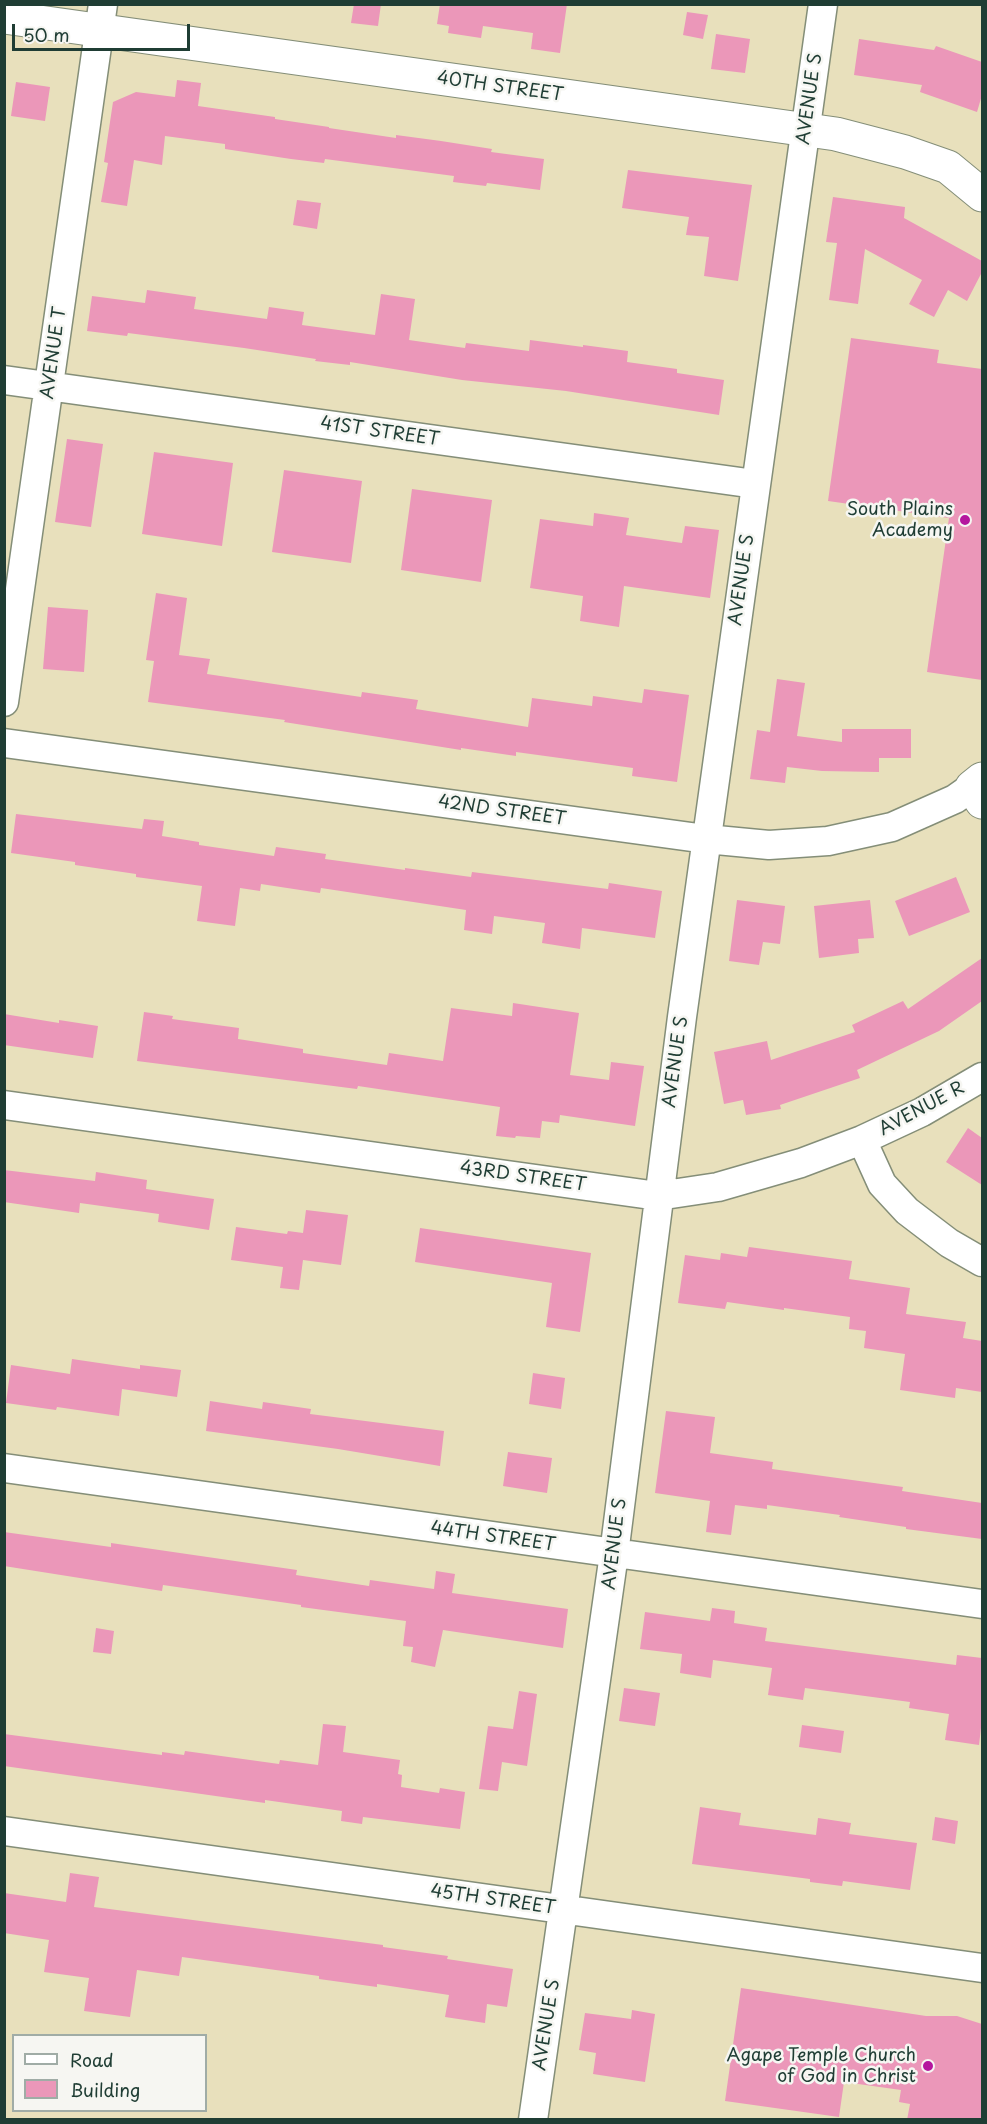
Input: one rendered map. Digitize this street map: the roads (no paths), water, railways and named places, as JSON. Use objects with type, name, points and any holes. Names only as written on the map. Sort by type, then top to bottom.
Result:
[{"type":"street","name":"AVENUE S","points":[[533,2120],[565,1910],[614,1554],[658,1196],[706,839],[823,4]]},
{"type":"street","name":"40TH STREET","points":[[4,17],[101,18],[836,134],[905,152],[948,167],[982,195]]},
{"type":"street","name":"AVENUE T","points":[[4,702],[101,18]]},
{"type":"street","name":"41ST STREET","points":[[4,380],[755,484]]},
{"type":"street","name":"42ND STREET","points":[[4,743],[706,839],[769,845],[828,841],[892,826],[979,789]]},
{"type":"street","name":"AVENUE R","points":[[862,1140],[922,1112],[982,1077]]},
{"type":"street","name":"43RD STREET","points":[[4,1105],[658,1196],[718,1186],[801,1163],[862,1140]]},
{"type":"street","points":[[862,1140],[882,1184],[907,1211],[949,1243],[982,1262]]},
{"type":"street","name":"44TH STREET","points":[[4,1468],[982,1604]]},
{"type":"street","name":"45TH STREET","points":[[4,1831],[982,1968]]},
{"type":"place","name":"South Plains Academy","points":[[965,520]]},
{"type":"place","name":"Agape Temple Church of God in Christ","points":[[928,2066]]}]
